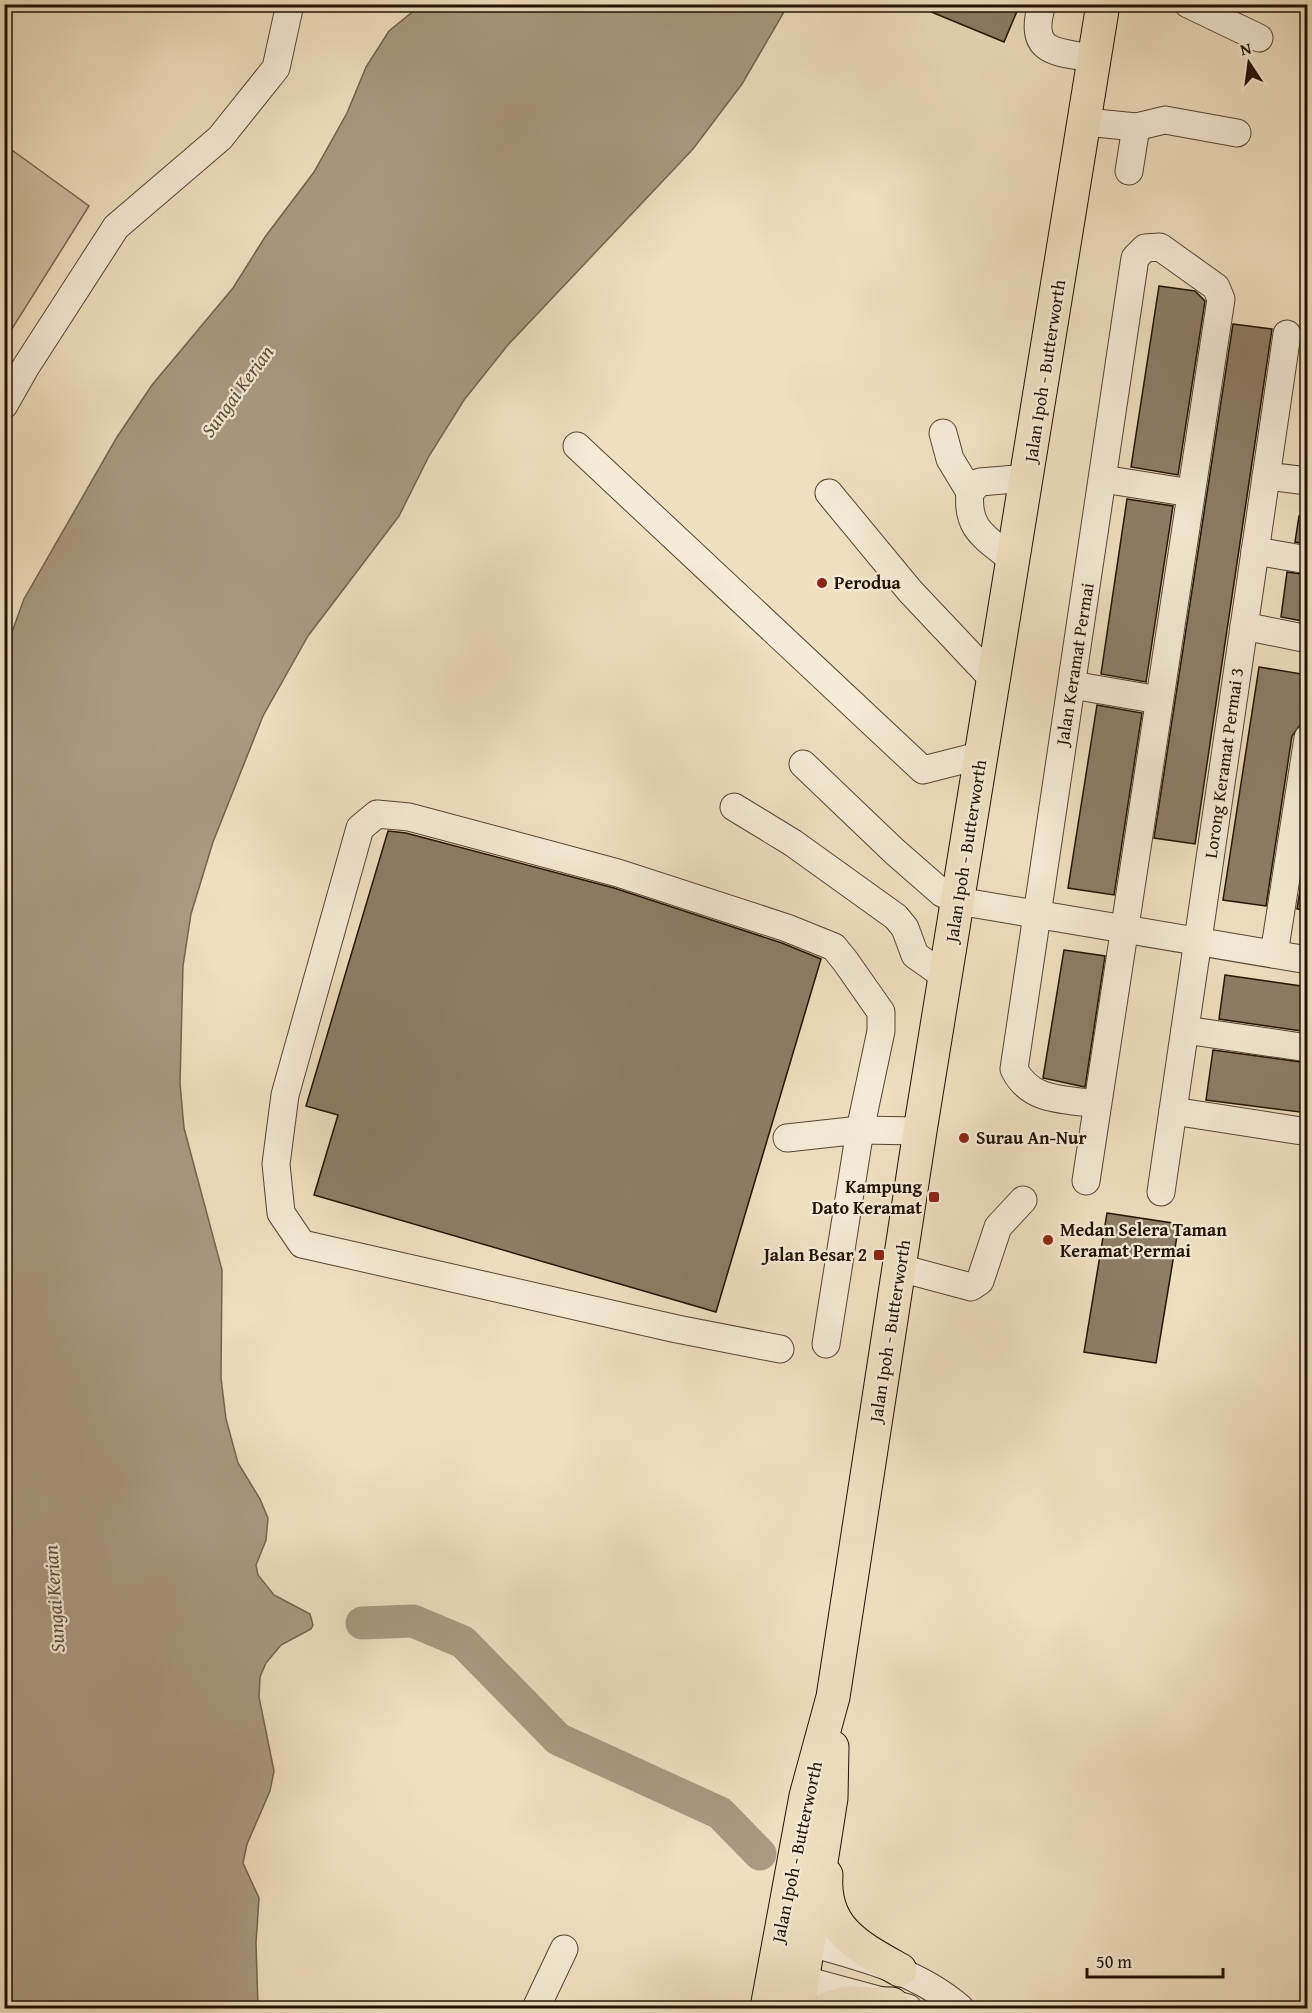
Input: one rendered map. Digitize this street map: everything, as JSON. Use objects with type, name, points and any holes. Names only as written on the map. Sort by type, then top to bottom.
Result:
[{"type":"highway","name":"Jalan Ipoh - Butterworth","points":[[793,1938],[831,1798],[834,1697],[921,1131],[1086,122],[1103,4]]},
{"type":"highway","name":"Jalan Ipoh - Butterworth","points":[[767,2008],[791,1987],[793,1938],[806,1796],[834,1697]]},
{"type":"highway","points":[[831,1798],[825,1885],[831,1911],[845,1936],[858,1947],[900,1970]]},
{"type":"highway","points":[[829,2008],[846,2003],[900,2006]]},
{"type":"street","points":[[4,405],[25,368],[116,227],[220,138],[276,68],[290,4]]},
{"type":"street","points":[[1042,4],[1036,26],[1041,43],[1051,51],[1095,58]]},
{"type":"street","points":[[1188,4],[1259,38]]},
{"type":"street","points":[[1086,122],[1136,127],[1165,120],[1237,133]]},
{"type":"street","points":[[1129,171],[1136,127]]},
{"type":"street","name":"Jalan Keramat Permai","points":[[1097,1104],[1034,1094],[1020,1082],[1014,1069],[1135,258],[1144,248],[1160,247],[1216,287],[1221,299],[1191,493]]},
{"type":"street","name":"Lorong Keramat Permai 3","points":[[1161,1192],[1287,334]]},
{"type":"street","points":[[943,434],[950,459],[970,492],[968,511],[973,526],[1014,561]]},
{"type":"street","points":[[577,446],[923,770],[982,755]]},
{"type":"street","points":[[1266,476],[1308,482]]},
{"type":"street","points":[[970,492],[980,482],[1028,478]]},
{"type":"street","points":[[1086,1181],[1191,493],[1103,479]]},
{"type":"street","points":[[829,493],[910,591],[994,680]]},
{"type":"street","points":[[1255,551],[1308,560]]},
{"type":"street","points":[[1244,626],[1308,639]]},
{"type":"street","points":[[1072,685],[1159,700]]},
{"type":"street","points":[[1274,954],[1308,738]]},
{"type":"street","points":[[803,764],[894,851],[942,893],[958,902],[1308,960]]},
{"type":"street","points":[[734,807],[793,843],[896,917],[905,928],[915,955],[946,978]]},
{"type":"street","points":[[780,1349],[677,1329],[302,1244],[281,1213],[276,1164],[284,1107],[360,828],[377,814],[409,817],[618,873],[788,928],[834,947],[881,1012],[881,1031],[860,1130],[826,1344]]},
{"type":"street","points":[[1185,1030],[1308,1048]]},
{"type":"street","points":[[1173,1111],[1308,1132]]},
{"type":"street","points":[[787,1138],[860,1130],[921,1131]]},
{"type":"street","points":[[900,1268],[971,1287],[976,1285],[980,1281],[999,1227],[1023,1200]]},
{"type":"street","points":[[793,1938],[900,1970],[927,1983],[960,2008]]},
{"type":"street","points":[[536,2008],[564,1949]]},
{"type":"street","points":[[791,1987],[900,2006]]},
{"type":"shaded area","points":[[5,145],[89,206],[5,340]]},
{"type":"water","name":"Sungai Kerian","points":[[421,5],[788,5],[742,84],[693,149],[507,346],[464,400],[429,456],[399,516],[308,636],[263,716],[213,842],[191,914],[183,966],[180,1083],[184,1128],[222,1270],[221,1378],[226,1419],[238,1463],[260,1499],[268,1518],[266,1540],[256,1565],[258,1575],[274,1595],[310,1614],[313,1625],[311,1629],[281,1645],[266,1663],[260,1677],[259,1697],[274,1771],[270,1791],[247,1844],[243,1863],[259,1898],[256,1943],[258,2008],[5,2008],[5,651],[24,599],[117,437],[152,385],[233,288],[265,237],[314,172],[347,113],[366,67],[389,31]]},
{"type":"building","points":[[912,4],[1020,4],[1004,42]]},
{"type":"building","points":[[1159,286],[1195,291],[1205,301],[1178,475],[1131,467]]},
{"type":"building","points":[[1233,324],[1272,329],[1195,844],[1154,838]]},
{"type":"building","points":[[1127,499],[1173,506],[1146,682],[1101,674]]},
{"type":"building","points":[[1299,516],[1308,517],[1308,544],[1295,542]]},
{"type":"building","points":[[1287,572],[1308,575],[1308,622],[1281,617]]},
{"type":"building","points":[[1259,667],[1308,675],[1301,724],[1292,736],[1266,906],[1223,900]]},
{"type":"building","points":[[1097,705],[1142,713],[1114,895],[1068,888]]},
{"type":"building","points":[[388,831],[406,833],[614,888],[782,943],[821,959],[716,1312],[314,1195],[338,1115],[306,1106]]},
{"type":"building","points":[[1308,842],[1308,911],[1297,909]]},
{"type":"building","points":[[1064,950],[1105,956],[1085,1087],[1043,1078]]},
{"type":"building","points":[[1225,975],[1308,987],[1308,1032],[1219,1019]]},
{"type":"building","points":[[1213,1050],[1308,1063],[1308,1113],[1206,1100]]},
{"type":"building","points":[[1107,1213],[1179,1224],[1156,1363],[1084,1352]]},
{"type":"waterway","points":[[362,1623],[413,1621],[463,1642],[558,1739],[720,1813],[760,1854]]},
{"type":"place","name":"Perodua","points":[[822,583]]},
{"type":"place","name":"Surau An-Nur","points":[[964,1138]]},
{"type":"place","name":"Kampung Dato Keramat","points":[[934,1197]]},
{"type":"place","name":"Medan Selera Taman Keramat Permai","points":[[1048,1240]]},
{"type":"place","name":"Jalan Besar 2","points":[[879,1255]]}]
